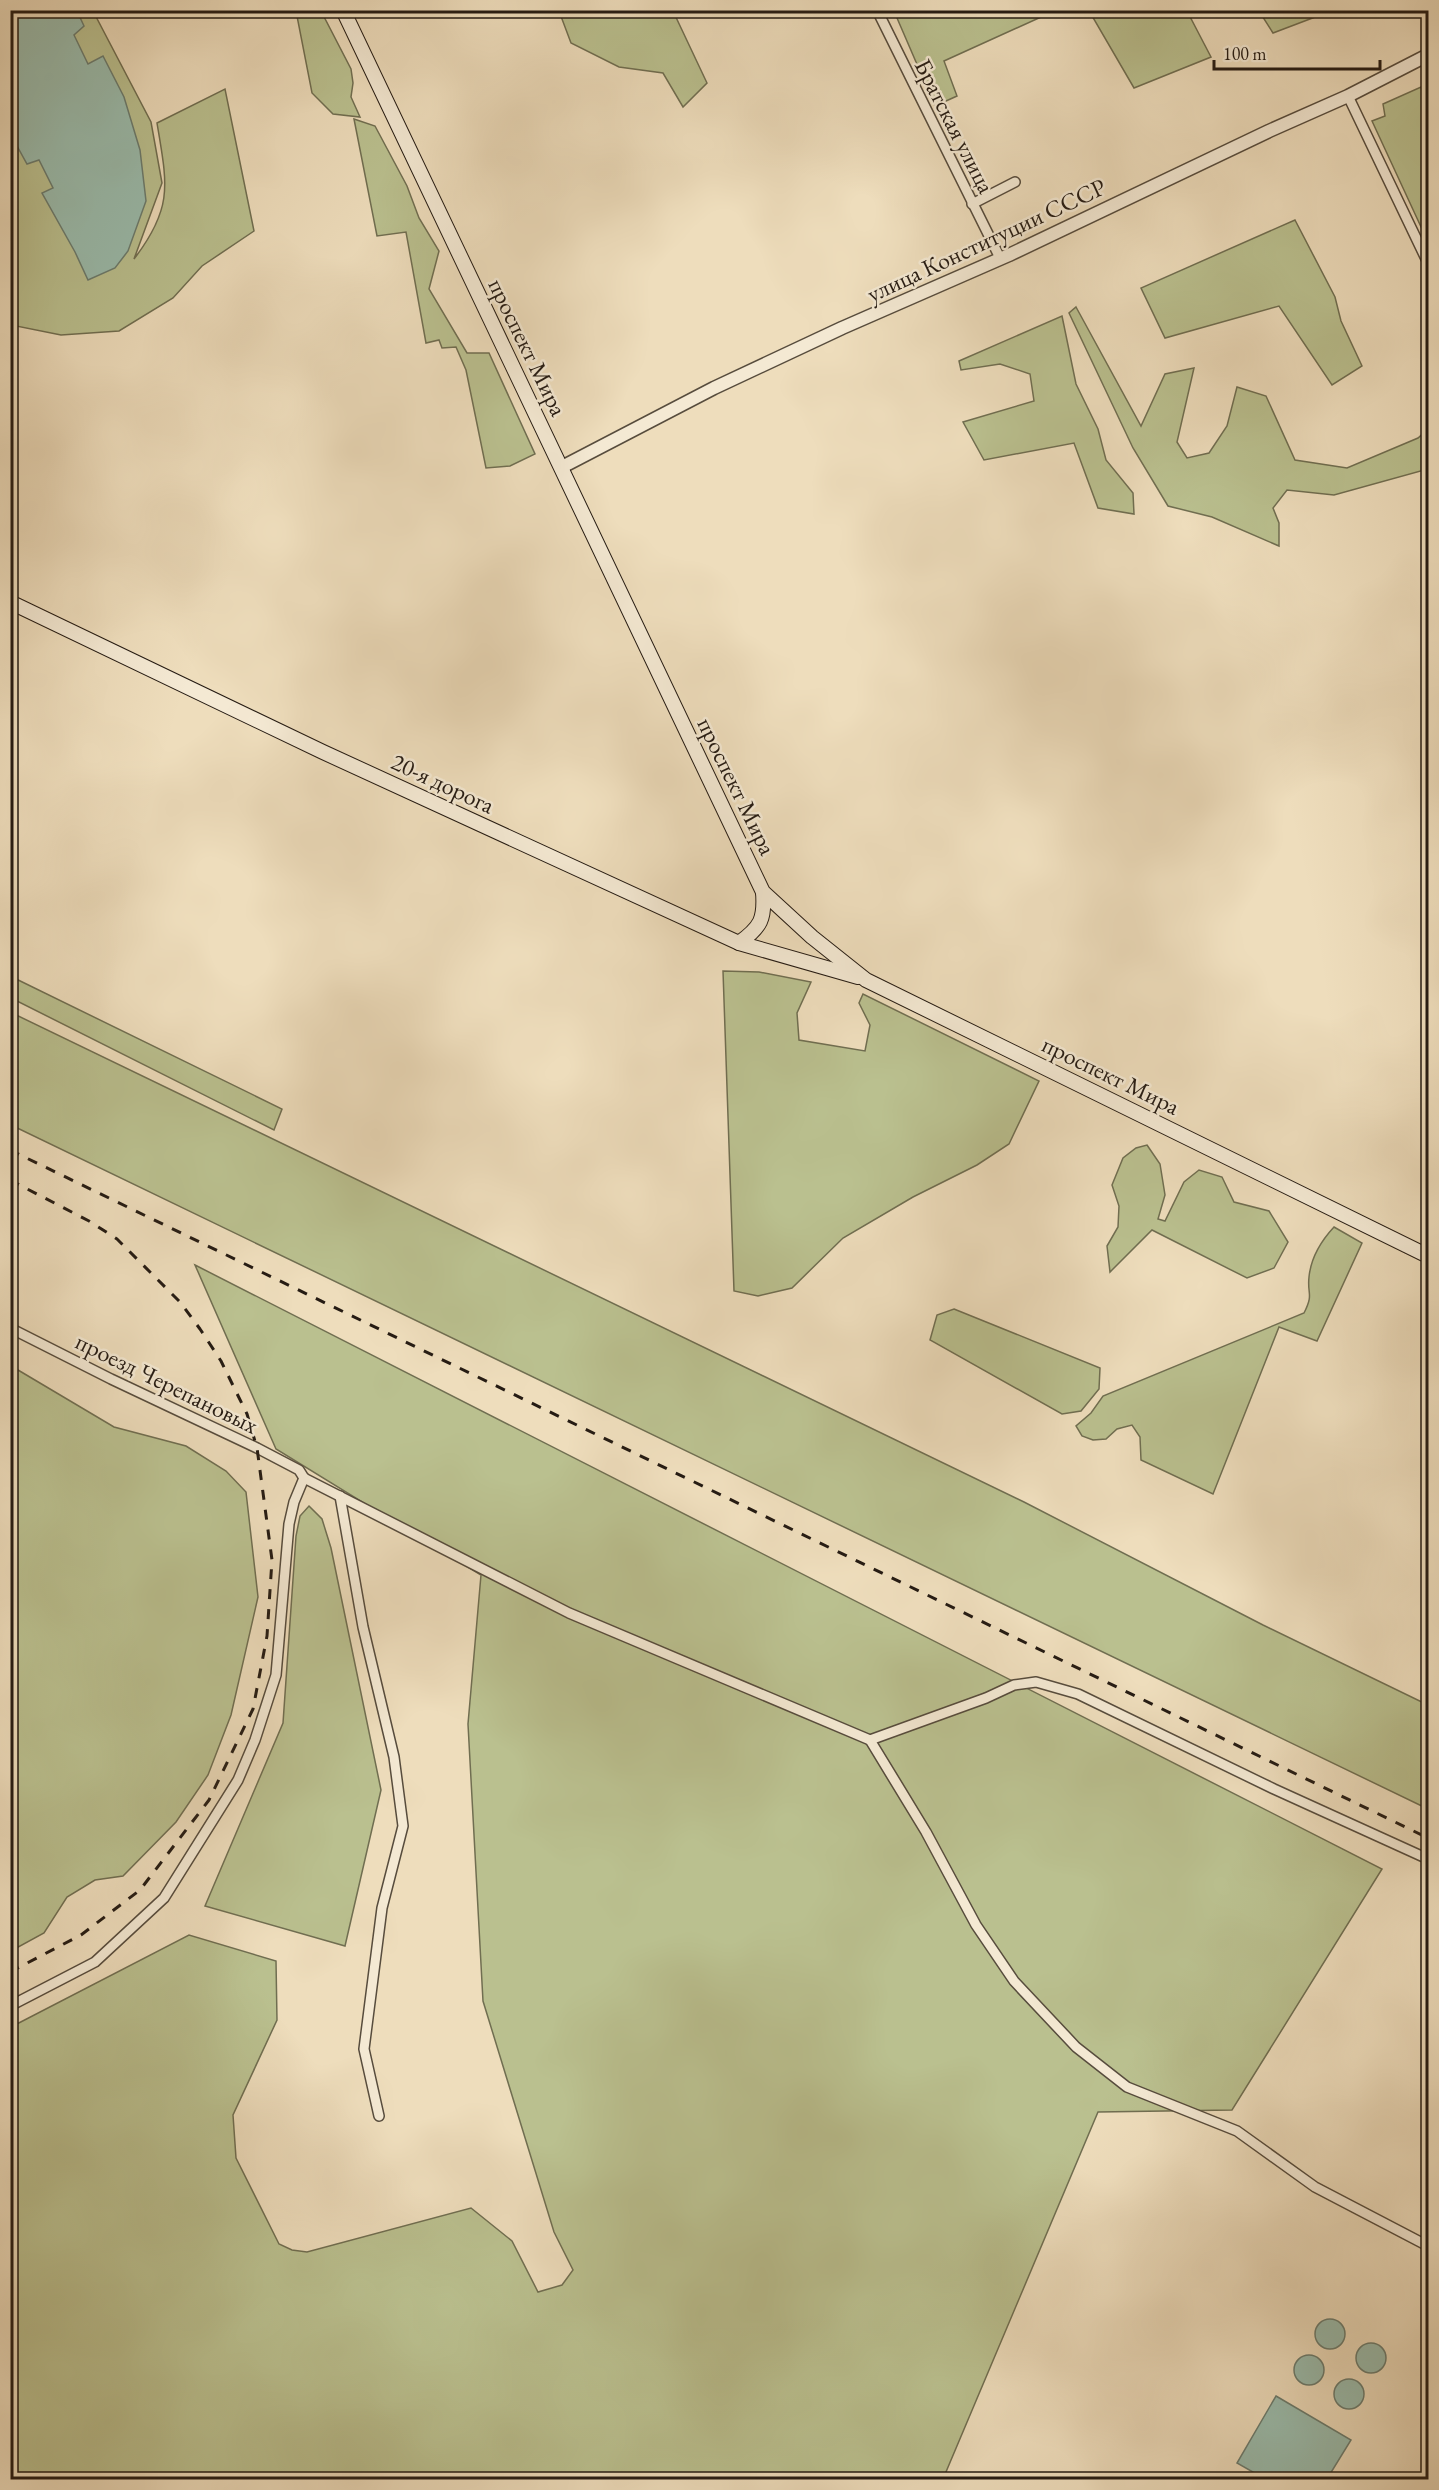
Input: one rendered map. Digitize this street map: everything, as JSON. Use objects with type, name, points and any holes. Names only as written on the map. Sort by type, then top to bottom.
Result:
[{"type":"main road","name":"проспект Мира","points":[[343,10],[763,892],[812,937],[866,980],[1428,1256]]},
{"type":"main road","name":"20-я дорога","points":[[10,602],[323,752],[739,943],[866,980]]},
{"type":"main road","points":[[739,943],[753,933],[764,912],[763,892]]},
{"type":"street","name":"Братская улица","points":[[877,10],[1000,258]]},
{"type":"street","name":"улица Конституции СССР","points":[[562,467],[714,388],[1348,96],[1428,55]]},
{"type":"street","points":[[1348,96],[1428,262]]},
{"type":"street","points":[[972,204],[1015,182]]},
{"type":"street","name":"проезд Черепановых","points":[[10,1328],[257,1448],[299,1470],[304,1478],[569,1613],[870,1740]]},
{"type":"street","points":[[10,2006],[95,1962],[164,1899],[238,1780],[255,1740],[276,1675],[289,1524],[294,1502],[304,1478]]},
{"type":"street","points":[[340,1496],[363,1627],[394,1757],[403,1826],[382,1908],[364,2049],[379,2116]]},
{"type":"street","points":[[1428,1859],[1078,1694],[1036,1682],[1014,1685],[986,1698],[870,1740],[926,1832],[976,1925],[1014,1982],[1076,2047],[1127,2087],[1237,2131],[1315,2187],[1428,2246]]},
{"type":"green space","points":[[10,11],[93,11],[151,122],[162,183],[134,259],[156,224],[164,194],[165,179],[157,123],[225,89],[254,231],[202,266],[173,298],[119,331],[61,335],[11,325]]},
{"type":"green space","points":[[296,11],[321,11],[351,69],[353,83],[351,97],[360,117],[333,114],[312,93]]},
{"type":"green space","points":[[559,11],[673,11],[707,83],[683,107],[663,73],[619,67],[571,43]]},
{"type":"green space","points":[[894,11],[1187,11],[1211,57],[1134,88],[1091,14],[1041,17],[944,61],[957,96],[935,106]]},
{"type":"green space","points":[[1259,11],[1331,11],[1273,33]]},
{"type":"green space","points":[[1421,87],[1428,107],[1428,148],[1426,149],[1428,153],[1428,242],[1372,121],[1385,116],[1383,104]]},
{"type":"green space","points":[[354,119],[375,126],[407,186],[419,218],[439,251],[429,289],[467,353],[489,353],[535,454],[510,466],[486,468],[466,370],[456,347],[442,348],[439,340],[426,343],[406,232],[377,236]]},
{"type":"green space","points":[[1295,220],[1335,297],[1341,321],[1362,366],[1332,385],[1279,306],[1165,338],[1141,288]]},
{"type":"green space","points":[[1076,307],[1141,426],[1165,374],[1194,368],[1177,442],[1187,458],[1209,453],[1227,426],[1237,387],[1266,396],[1295,460],[1347,468],[1418,438],[1428,429],[1428,469],[1334,495],[1287,490],[1273,508],[1279,523],[1279,546],[1212,517],[1168,506],[1133,448],[1069,313]]},
{"type":"green space","points":[[1062,316],[1076,384],[1098,429],[1106,460],[1133,493],[1134,514],[1098,508],[1074,443],[984,460],[963,422],[1034,401],[1030,374],[1000,364],[961,370],[959,361]]},
{"type":"green space","points":[[723,971],[759,972],[811,982],[797,1013],[799,1040],[865,1051],[870,1025],[859,1003],[863,994],[1039,1081],[1009,1144],[977,1165],[913,1197],[843,1238],[792,1288],[758,1296],[734,1291]]},
{"type":"green space","points":[[10,976],[282,1109],[274,1130],[11,998]]},
{"type":"green space","points":[[10,1012],[1024,1502],[1263,1625],[1428,1705],[1428,1809],[11,1125]]},
{"type":"green space","points":[[1147,1145],[1160,1164],[1165,1195],[1158,1219],[1165,1221],[1184,1182],[1199,1170],[1222,1177],[1234,1202],[1269,1211],[1288,1242],[1274,1268],[1247,1278],[1152,1230],[1110,1272],[1107,1246],[1118,1227],[1119,1206],[1112,1185],[1123,1158],[1136,1148]]},
{"type":"green space","points":[[1334,1227],[1362,1243],[1317,1341],[1279,1327],[1213,1494],[1141,1460],[1140,1437],[1132,1425],[1117,1429],[1106,1439],[1093,1440],[1082,1436],[1076,1426],[1091,1413],[1103,1396],[1304,1313],[1309,1298],[1309,1277],[1314,1256]]},
{"type":"green space","points":[[195,1265],[1382,1869],[1232,2110],[1098,2112],[943,2479],[11,2480],[11,2027],[189,1935],[276,1961],[277,2020],[233,2115],[236,2158],[279,2244],[292,2250],[307,2252],[471,2208],[512,2241],[538,2292],[562,2285],[573,2270],[554,2232],[483,2001],[468,1724],[481,1575],[276,1449]]},
{"type":"green space","points":[[954,1309],[1100,1368],[1099,1389],[1081,1411],[1062,1414],[930,1340],[937,1315]]},
{"type":"green space","points":[[18,1370],[114,1427],[186,1446],[226,1471],[246,1492],[258,1597],[231,1715],[208,1775],[176,1822],[123,1876],[95,1880],[67,1897],[44,1933],[11,1951],[10,1380]]},
{"type":"green space","points":[[309,1506],[322,1519],[331,1548],[381,1790],[345,1946],[205,1906],[283,1723],[296,1536],[300,1516]]},
{"type":"shaded area","points":[[10,11],[77,11],[84,26],[74,35],[88,64],[103,56],[124,97],[140,150],[146,201],[128,251],[115,268],[88,280],[42,193],[53,188],[39,160],[27,164],[11,135]]},
{"type":"shaded area","points":[[1330,2319],[1336,2320],[1344,2328],[1344,2340],[1336,2348],[1330,2349],[1324,2348],[1316,2340],[1315,2334],[1316,2328],[1324,2320]]},
{"type":"shaded area","points":[[1371,2343],[1377,2344],[1385,2352],[1385,2364],[1377,2372],[1371,2373],[1365,2372],[1357,2364],[1356,2358],[1357,2352],[1365,2344]]},
{"type":"shaded area","points":[[1309,2355],[1315,2356],[1323,2364],[1323,2376],[1315,2384],[1309,2385],[1303,2384],[1295,2376],[1294,2370],[1295,2364],[1303,2356]]},
{"type":"shaded area","points":[[1349,2379],[1355,2380],[1363,2388],[1363,2400],[1355,2408],[1349,2409],[1343,2408],[1335,2400],[1334,2394],[1335,2388],[1343,2380]]},
{"type":"shaded area","points":[[1276,2396],[1351,2440],[1327,2479],[1265,2479],[1237,2463]]},
{"type":"railway","points":[[10,1150],[1428,1838]]},
{"type":"railway","points":[[10,1180],[89,1221],[117,1239],[180,1302],[200,1329],[221,1361],[247,1414],[257,1448],[272,1560],[267,1636],[253,1709],[209,1800],[140,1890],[81,1935],[10,1972]]}]
